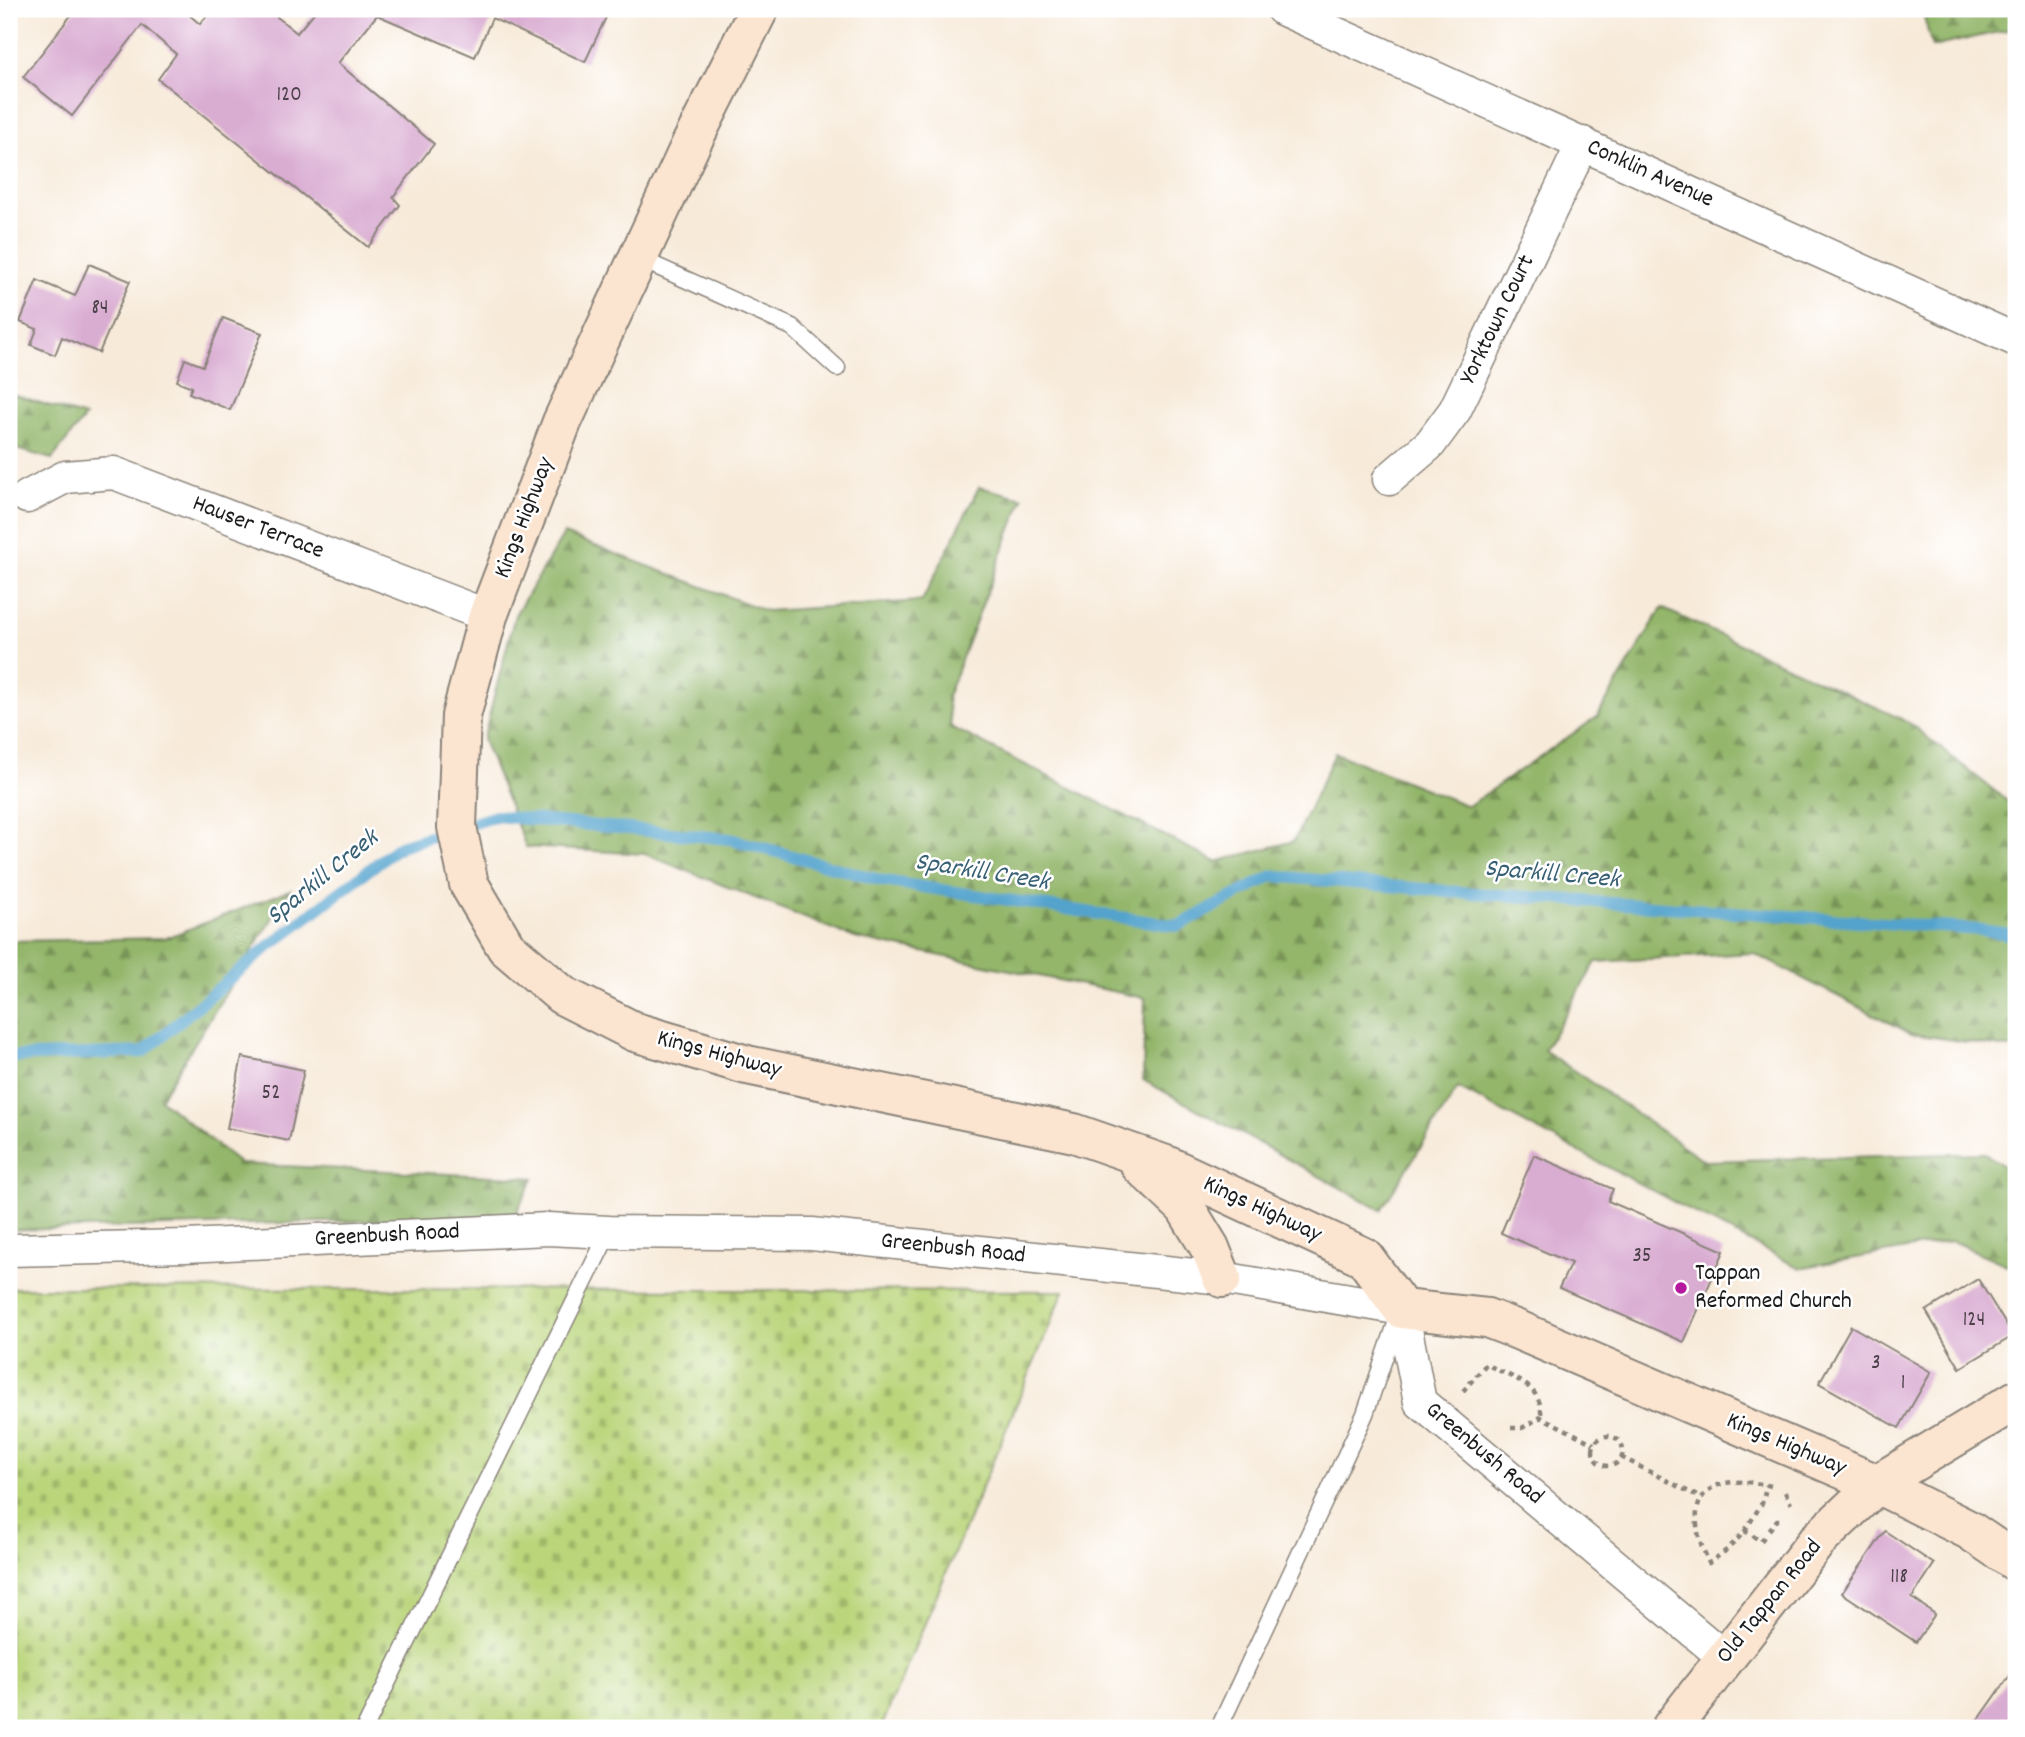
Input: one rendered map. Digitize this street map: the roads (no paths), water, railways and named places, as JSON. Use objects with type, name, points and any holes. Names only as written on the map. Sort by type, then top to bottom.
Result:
[{"type":"street","name":"Kings Highway","points":[[759,9],[691,144],[562,422],[488,616],[461,716],[457,827],[469,884],[506,947],[562,995],[635,1032],[747,1065],[1074,1133],[1166,1165],[1364,1257],[1402,1309],[1487,1318],[1877,1484],[1969,1530],[2016,1562]]},
{"type":"street","name":"Conklin Avenue","points":[[1282,9],[2016,340]]},
{"type":"street","name":"Yorktown Court","points":[[1389,478],[1430,444],[1455,410],[1583,144]]},
{"type":"street","name":"Hauser Terrace","points":[[27,497],[65,477],[114,473],[488,616]]},
{"type":"street","points":[[1126,1151],[1185,1207],[1210,1248],[1222,1278]]},
{"type":"street","name":"Greenbush Road","points":[[9,1250],[186,1246],[548,1229],[609,1233],[811,1234],[1222,1278],[1402,1309],[1420,1402],[1725,1658]]},
{"type":"street","name":"Old Tappan Road","points":[[1671,1728],[1816,1541],[1877,1484],[2016,1400]]},
{"type":"lane","points":[[638,258],[792,327],[837,368]]},
{"type":"lane","points":[[365,1728],[609,1233]]},
{"type":"lane","points":[[1219,1728],[1365,1414],[1402,1309]]},
{"type":"waterway","name":"Sparkill Creek","points":[[9,1057],[143,1052],[268,947],[400,846],[496,816],[730,839],[883,881],[1178,926],[1272,876],[1981,930],[2016,935]]},
{"type":"place","name":"Tappan Reformed Church","points":[[1681,1288]]}]
